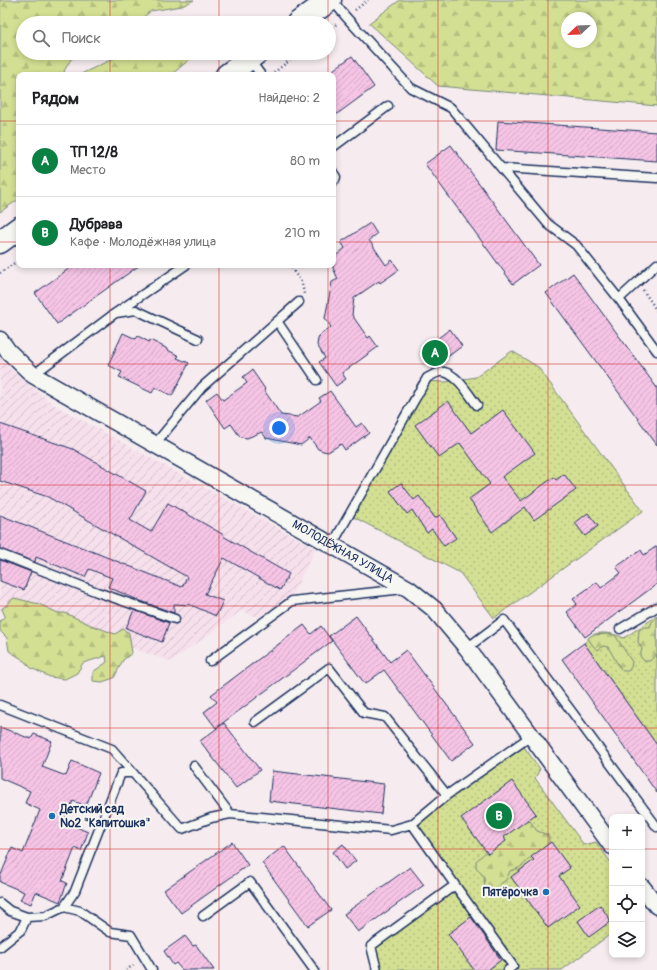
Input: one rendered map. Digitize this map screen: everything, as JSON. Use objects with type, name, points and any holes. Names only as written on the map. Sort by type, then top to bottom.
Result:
[{"type":"main road","points":[[308,16],[331,0]]},
{"type":"main road","points":[[234,72],[256,62]]},
{"type":"main road","points":[[0,242],[16,230]]},
{"type":"street","name":"МОЛОДЁЖНАЯ УЛИЦА","points":[[0,340],[8,351],[33,374],[409,589],[434,609],[467,648],[609,842]]},
{"type":"street","points":[[645,890],[657,906]]},
{"type":"lane","points":[[331,0],[411,88],[451,108],[548,224],[576,245],[620,299],[657,351]]},
{"type":"lane","points":[[336,145],[388,106]]},
{"type":"lane","points":[[502,168],[657,178]]},
{"type":"lane","points":[[620,299],[657,264]]},
{"type":"lane","points":[[33,374],[114,314],[182,268]]},
{"type":"lane","points":[[155,444],[202,387],[299,302]]},
{"type":"lane","points":[[114,314],[136,310],[198,339]]},
{"type":"lane","points":[[277,321],[317,380]]},
{"type":"lane","points":[[332,545],[427,378],[443,371],[449,374],[462,384],[477,405]]},
{"type":"lane","points":[[0,554],[96,592],[175,619]]},
{"type":"lane","points":[[210,661],[292,601],[409,589]]},
{"type":"lane","points":[[620,629],[657,607]]},
{"type":"lane","points":[[467,648],[504,620],[657,827]]},
{"type":"lane","points":[[255,722],[329,668],[364,713],[385,717],[447,795]]},
{"type":"lane","points":[[0,705],[112,749],[182,829],[211,818],[230,814],[391,830],[412,824],[447,795],[531,736]]},
{"type":"lane","points":[[194,766],[230,814]]},
{"type":"lane","points":[[0,903],[10,911],[27,917],[45,916],[64,907],[75,892],[121,773],[133,773]]},
{"type":"lane","points":[[412,824],[513,966],[508,970]]},
{"type":"lane","points":[[203,916],[250,882],[314,970]]},
{"type":"lane","points":[[376,970],[372,946],[455,885]]},
{"type":"lane","points":[[64,907],[80,911],[110,932],[131,935],[152,970]]},
{"type":"lane","points":[[0,947],[21,930],[27,917]]},
{"type":"path","points":[[274,72],[290,60]]},
{"type":"path","points":[[0,273],[16,262]]},
{"type":"path","points":[[291,268],[304,288],[304,296],[299,302]]},
{"type":"path","points":[[638,283],[657,311]]},
{"type":"path","points":[[126,970],[134,965]]},
{"type":"shaded area","points":[[0,357],[10,369],[53,404],[316,549],[292,595],[258,617],[241,611],[171,662],[6,603],[0,612]]},
{"type":"green space","points":[[0,0],[194,0],[182,6],[151,11],[145,16],[16,16],[16,60],[70,60],[64,72],[16,72],[16,201],[0,212]]},
{"type":"green space","points":[[400,0],[657,0],[657,106],[438,86],[369,23]]},
{"type":"green space","points":[[110,60],[189,60],[175,72],[85,72]]},
{"type":"green space","points":[[512,351],[538,367],[643,511],[494,618],[460,573],[346,513],[419,381],[446,382],[476,377]]},
{"type":"green space","points":[[14,598],[39,604],[58,613],[65,613],[115,634],[123,629],[129,633],[132,653],[123,660],[114,678],[102,682],[93,681],[93,672],[107,662],[106,656],[83,663],[77,673],[65,679],[50,677],[31,668],[22,659],[9,651],[7,638],[0,631],[0,621],[5,616],[2,609]]},
{"type":"green space","points":[[657,616],[657,745],[584,643],[591,636],[599,633],[612,634],[624,638]]},
{"type":"green space","points":[[657,617],[657,658],[656,654],[650,661],[644,661],[640,656],[642,649],[638,642],[639,630],[644,627],[650,627],[652,622]]},
{"type":"green space","points":[[592,635],[615,635],[632,662],[628,671],[623,671],[620,668],[608,647],[603,646],[598,650],[593,646],[588,638]]},
{"type":"green space","points":[[522,744],[540,769],[535,778],[584,845],[596,842],[609,860],[609,935],[562,970],[377,970],[371,946],[455,885],[412,824]]},
{"type":"green space","points":[[524,817],[530,821],[537,831],[548,835],[549,842],[544,849],[529,859],[521,867],[510,871],[506,880],[489,892],[485,891],[484,877],[476,867],[476,861]]},
{"type":"building","points":[[352,56],[374,87],[336,115],[336,72],[333,72],[333,70]]},
{"type":"building","points":[[498,121],[657,132],[657,161],[496,150]]},
{"type":"building","points":[[451,145],[539,265],[513,284],[425,164]]},
{"type":"building","points":[[370,223],[377,234],[369,240],[386,265],[392,260],[399,270],[380,283],[379,281],[354,298],[352,315],[368,338],[370,336],[378,347],[342,373],[346,379],[336,386],[319,362],[325,358],[317,345],[320,335],[331,327],[325,318],[332,282],[338,279],[333,268],[336,268],[336,256],[345,248],[341,242]]},
{"type":"building","points":[[70,268],[136,268],[57,324],[35,293]]},
{"type":"building","points":[[573,273],[657,388],[657,445],[546,293]]},
{"type":"building","points":[[450,329],[462,346],[437,365],[425,348]]},
{"type":"building","points":[[123,333],[136,339],[138,336],[149,342],[150,340],[179,356],[177,358],[189,363],[172,396],[155,387],[152,393],[119,377],[122,372],[108,365]]},
{"type":"building","points":[[252,370],[281,415],[298,417],[321,401],[319,398],[330,391],[356,427],[362,423],[369,433],[345,450],[341,444],[328,452],[318,449],[310,438],[301,445],[266,438],[262,432],[247,438],[241,437],[231,424],[225,428],[206,400],[217,392],[223,400],[247,383],[243,377]]},
{"type":"building","points":[[448,401],[471,433],[503,410],[535,453],[502,477],[521,501],[554,477],[556,480],[564,474],[576,490],[534,520],[525,507],[492,532],[469,499],[490,484],[460,443],[439,458],[415,425]]},
{"type":"building","points":[[0,424],[73,449],[146,491],[130,520],[151,532],[168,503],[289,574],[280,590],[224,558],[205,594],[223,601],[216,616],[191,605],[174,604],[174,613],[108,587],[112,578],[89,569],[85,577],[36,557],[35,562],[0,549],[0,515],[182,587],[187,577],[48,497],[0,481]]},
{"type":"building","points":[[401,483],[414,500],[419,496],[435,518],[440,515],[456,538],[444,546],[432,529],[427,533],[412,510],[407,514],[390,491]]},
{"type":"building","points":[[588,513],[598,526],[585,536],[575,523]]},
{"type":"building","points":[[657,546],[657,584],[585,637],[567,612],[577,604],[573,599],[597,582],[601,588],[621,573],[616,567],[641,550],[644,555]]},
{"type":"building","points":[[0,560],[31,572],[24,590],[0,581]]},
{"type":"building","points":[[134,610],[169,623],[162,642],[126,628]]},
{"type":"building","points":[[356,616],[390,662],[406,650],[475,743],[451,761],[384,670],[365,684],[329,636]]},
{"type":"building","points":[[304,625],[311,634],[321,626],[332,641],[216,728],[204,712],[217,702],[211,695]]},
{"type":"building","points":[[584,643],[657,745],[657,793],[562,659]]},
{"type":"building","points":[[224,723],[260,770],[236,788],[200,741]]},
{"type":"building","name":"Детский сад №2 \"Капитошка\"","points":[[0,727],[31,739],[34,734],[52,741],[42,767],[66,776],[72,761],[99,773],[86,806],[73,801],[64,822],[88,832],[81,851],[75,848],[62,881],[67,883],[60,902],[36,892],[31,904],[20,900],[24,892],[0,882],[0,877],[12,848],[23,853],[40,810],[25,803],[30,791],[0,778]]},
{"type":"building","points":[[272,771],[384,784],[381,814],[269,801]]},
{"type":"building","points":[[512,781],[536,814],[504,837],[506,841],[488,854],[461,818]]},
{"type":"building","points":[[232,842],[248,865],[181,913],[164,890]]},
{"type":"building","name":"Пятёрочка","points":[[551,842],[570,868],[559,876],[580,905],[548,928],[511,877],[534,860],[531,857]]},
{"type":"building","points":[[343,844],[356,861],[345,869],[333,852]]},
{"type":"building","points":[[284,846],[331,910],[308,926],[262,863]]},
{"type":"building","points":[[410,867],[424,885],[358,932],[344,914]]},
{"type":"building","points":[[600,905],[609,918],[609,922],[589,937],[578,921]]},
{"type":"building","points":[[471,917],[501,960],[488,970],[474,970],[448,934]]},
{"type":"building","points":[[185,936],[193,946],[196,945],[214,970],[182,970],[176,963],[173,965],[164,951]]},
{"type":"place","name":"ТП 12/8","points":[[435,353]]},
{"type":"place","name":"Детский сад №2 \"Капитошка\"","points":[[52,816]]},
{"type":"place","name":"Дубрава","points":[[499,816]]},
{"type":"place","name":"Пятёрочка","points":[[546,892]]}]
